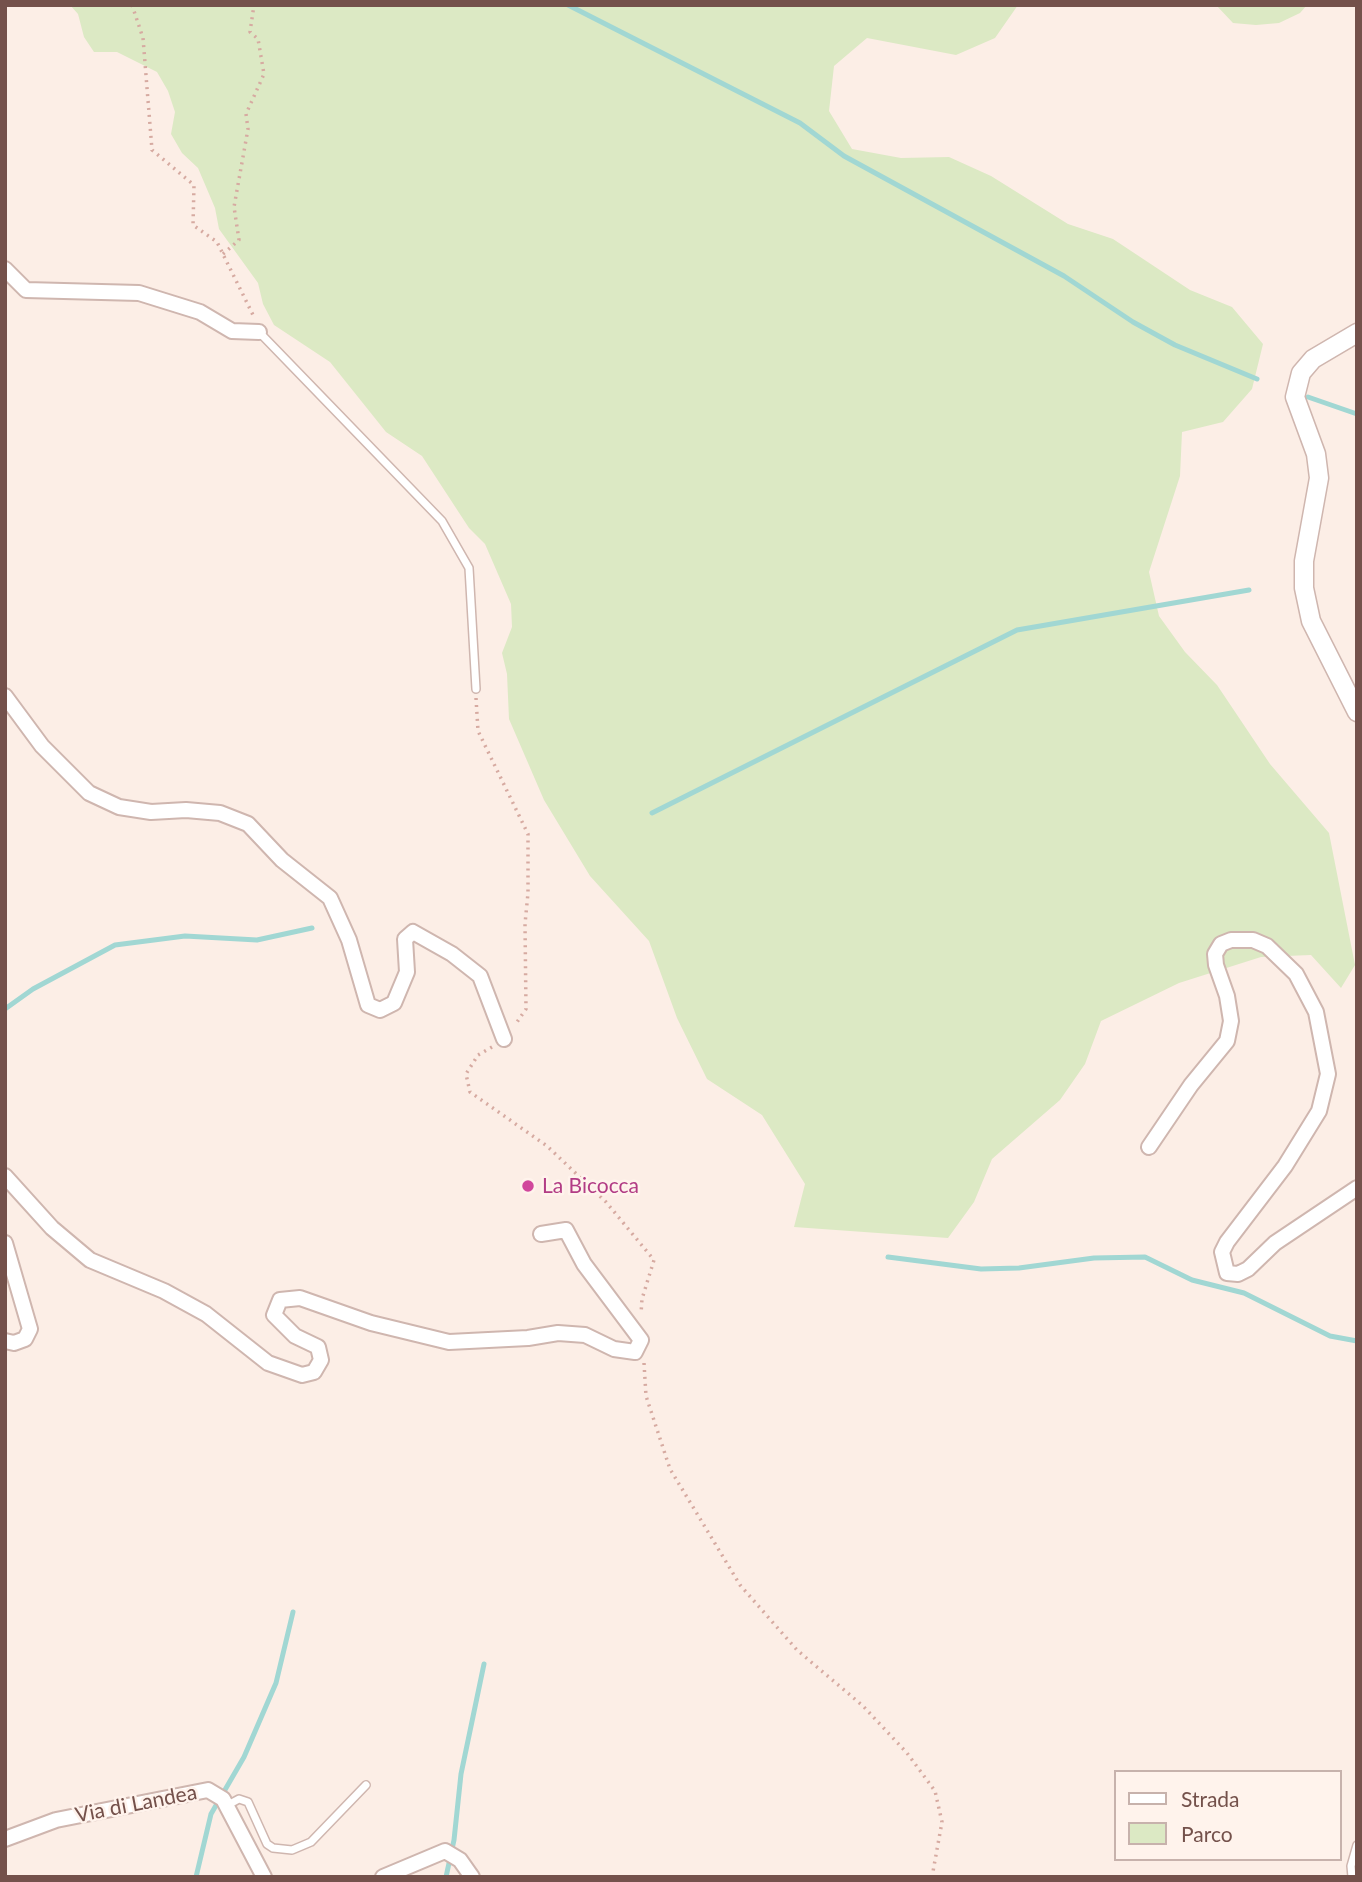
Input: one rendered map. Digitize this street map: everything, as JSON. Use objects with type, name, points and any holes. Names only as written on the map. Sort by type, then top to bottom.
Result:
[{"type":"street","points":[[5,269],[26,290],[139,293],[200,312],[232,331],[259,332]]},
{"type":"street","points":[[1357,333],[1313,359],[1301,373],[1295,397],[1316,454],[1319,478],[1304,561],[1304,588],[1311,621],[1357,712]]},
{"type":"street","points":[[5,696],[42,746],[89,793],[119,807],[151,812],[186,810],[220,813],[248,824],[282,860],[330,898],[349,940],[368,1005],[380,1010],[394,1003],[407,972],[405,939],[413,932],[452,954],[480,976],[504,1039]]},
{"type":"street","points":[[1149,1147],[1191,1085],[1227,1041],[1231,1021],[1215,954],[1221,944],[1231,940],[1253,940],[1267,946],[1296,974],[1316,1012],[1328,1074],[1319,1111],[1285,1166],[1227,1242],[1222,1252],[1227,1273],[1238,1274],[1248,1269],[1275,1243],[1357,1188]]},
{"type":"street","points":[[5,1176],[52,1228],[90,1260],[164,1291],[206,1314],[268,1363],[303,1375],[314,1372],[321,1360],[318,1347],[295,1336],[274,1315],[280,1300],[300,1298],[371,1323],[449,1342],[528,1338],[558,1333],[585,1335],[614,1349],[635,1352],[641,1340],[584,1264],[566,1230],[541,1234]]},
{"type":"street","points":[[5,1244],[30,1329],[25,1339],[14,1343],[5,1341]]},
{"type":"street","name":"Via di Landea","points":[[5,1839],[56,1820],[208,1790],[223,1799],[264,1877]]},
{"type":"street","points":[[383,1877],[445,1851],[460,1860],[472,1877]]},
{"type":"lane","points":[[259,332],[442,521],[469,568],[476,689]]},
{"type":"lane","points":[[226,1806],[244,1799],[251,1806],[267,1844],[272,1848],[292,1850],[311,1842],[366,1785]]},
{"type":"lane","points":[[1352,1877],[1351,1866],[1357,1845]]},
{"type":"path","points":[[131,5],[143,38],[152,150],[194,185],[193,225],[217,242],[247,299],[259,332]]},
{"type":"path","points":[[223,254],[239,240],[234,207],[248,130],[246,114],[264,74],[258,39],[250,32],[254,5]]},
{"type":"path","points":[[476,689],[478,731],[528,834],[526,1009],[504,1039],[478,1055],[466,1074],[470,1092],[547,1146],[606,1202],[654,1261],[642,1299],[641,1321]]},
{"type":"path","points":[[643,1356],[646,1396],[670,1469],[740,1585],[797,1650],[863,1706],[907,1753],[935,1791],[942,1822],[932,1877]]},
{"type":"green space","points":[[70,5],[1018,5],[995,38],[956,55],[867,38],[834,66],[829,111],[852,149],[901,158],[949,157],[991,176],[1068,224],[1113,239],[1190,290],[1232,307],[1263,344],[1252,389],[1223,422],[1182,432],[1180,476],[1149,572],[1159,616],[1185,652],[1217,685],[1270,764],[1329,833],[1355,965],[1341,988],[1311,955],[1261,957],[1179,983],[1101,1021],[1085,1064],[1060,1100],[992,1159],[974,1202],[948,1238],[794,1227],[805,1184],[762,1115],[707,1079],[677,1018],[649,941],[590,876],[544,800],[509,719],[507,674],[502,653],[512,627],[511,604],[485,544],[469,528],[422,456],[386,432],[330,362],[274,325],[263,304],[258,283],[219,229],[215,208],[198,168],[182,153],[171,134],[175,112],[168,91],[157,72],[117,52],[94,52],[84,37],[78,14]]},
{"type":"green space","points":[[1216,5],[1307,5],[1300,13],[1279,23],[1256,25],[1233,23]]},
{"type":"waterway","points":[[568,5],[800,123],[844,156],[1064,276],[1133,322],[1175,345],[1257,379]]},
{"type":"waterway","points":[[1308,397],[1357,414]]},
{"type":"waterway","points":[[652,813],[1017,630],[1249,590]]},
{"type":"waterway","points":[[5,1009],[33,989],[115,945],[185,936],[257,940],[312,928]]},
{"type":"waterway","points":[[888,1257],[981,1269],[1019,1268],[1094,1258],[1145,1257],[1192,1280],[1244,1293],[1330,1336],[1357,1341]]},
{"type":"waterway","points":[[196,1877],[211,1814],[244,1757],[276,1683],[293,1612]]},
{"type":"waterway","points":[[446,1877],[454,1840],[461,1774],[484,1664]]},
{"type":"place","name":"La Bicocca","points":[[528,1186]]}]
